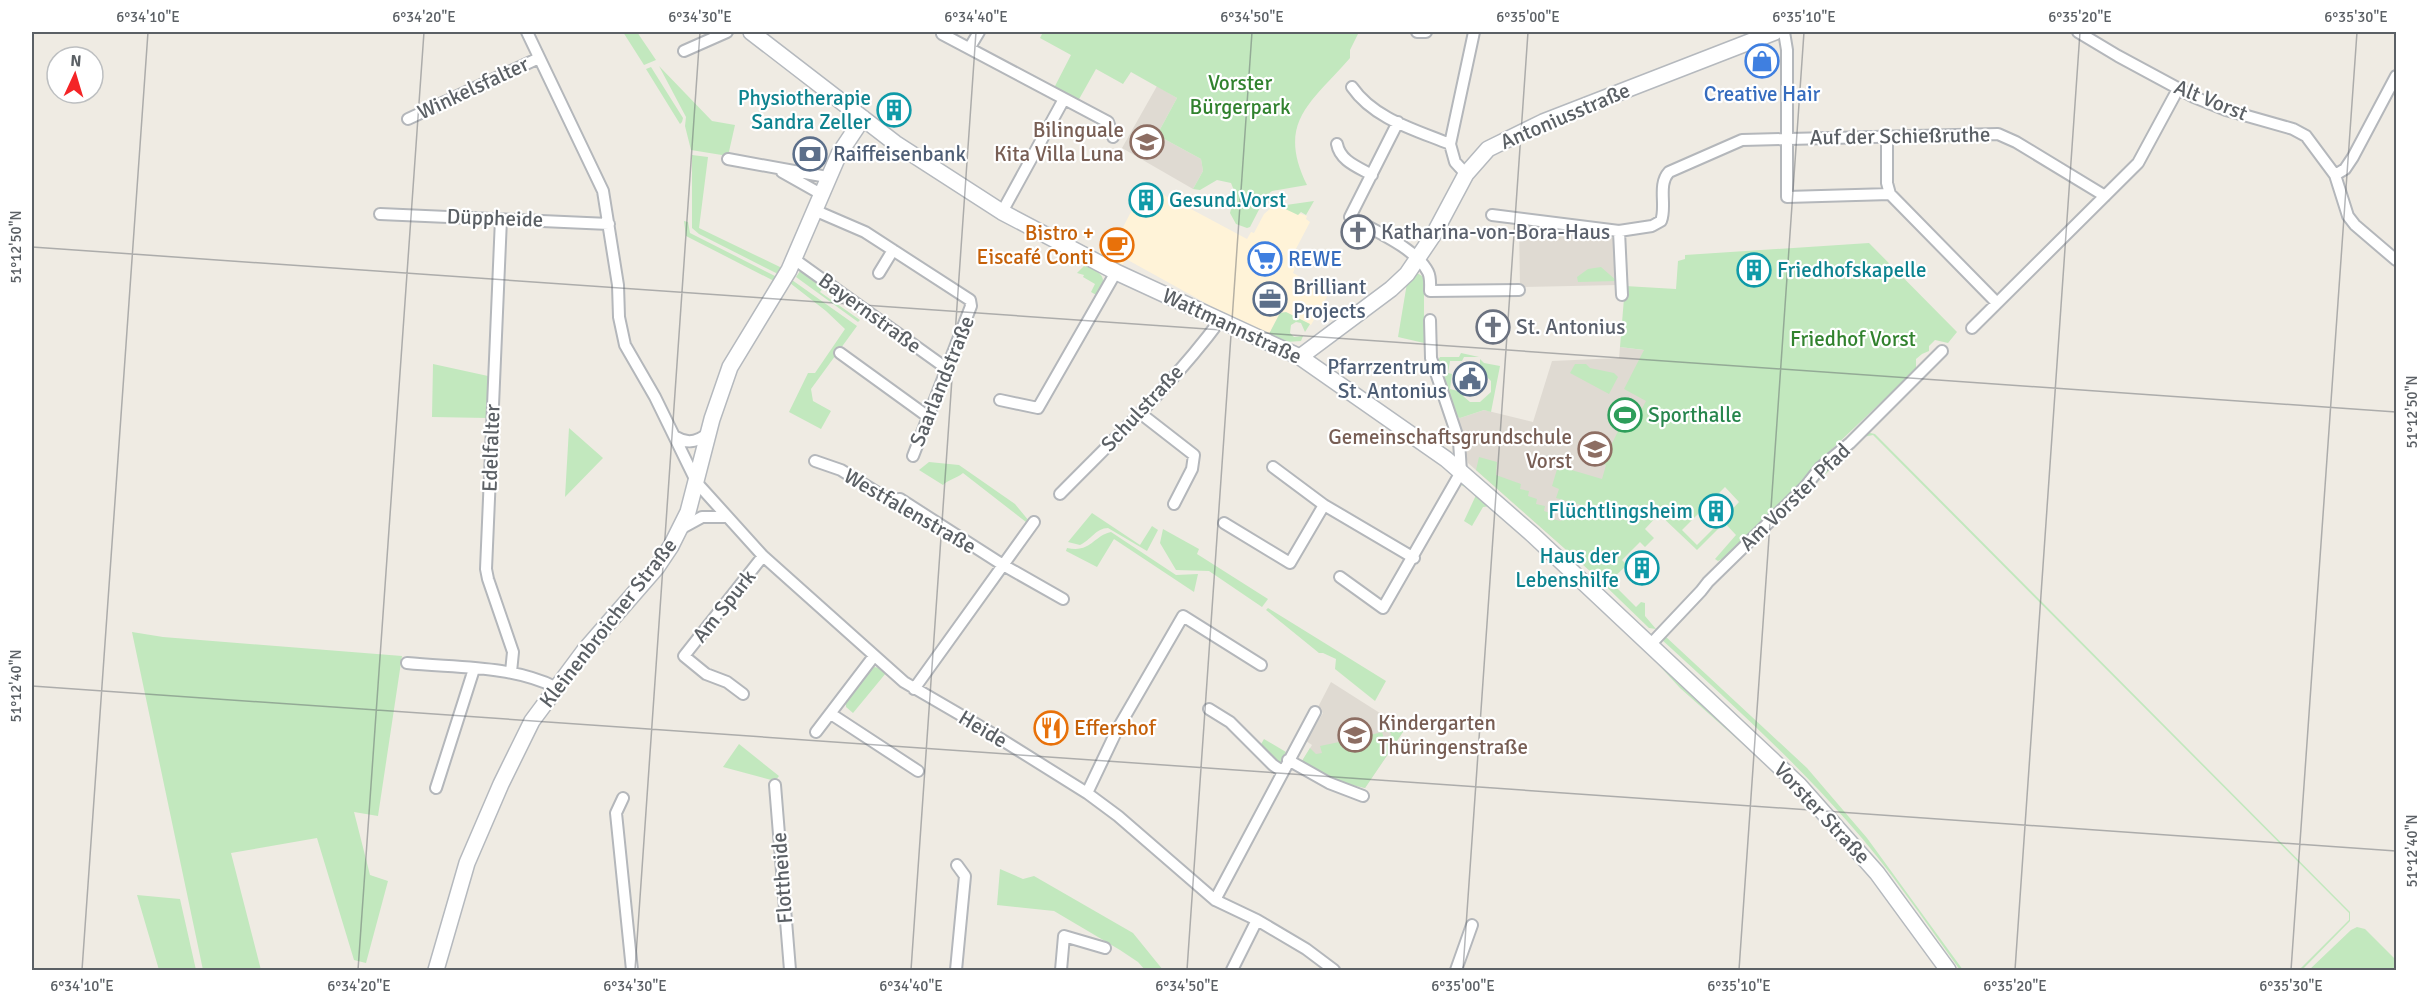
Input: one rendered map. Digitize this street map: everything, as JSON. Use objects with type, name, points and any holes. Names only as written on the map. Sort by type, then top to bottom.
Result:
[{"type":"street","name":"Heide","points":[[527,32],[603,191],[622,337],[697,483],[726,517],[763,556],[904,682],[1087,793],[1118,816],[1215,900],[1257,920],[1306,949],[1334,970]]},
{"type":"street","points":[[684,51],[727,32]]},
{"type":"street","name":"Wattmannstraße","points":[[751,32],[934,169],[1002,212],[1116,272],[1300,357],[1446,459],[1678,671]]},
{"type":"street","points":[[970,47],[979,32]]},
{"type":"street","points":[[1417,32],[1426,32]]},
{"type":"street","points":[[1466,174],[1455,162],[1450,144],[1474,32]]},
{"type":"street","name":"Antoniusstraße","points":[[1300,357],[1399,282],[1418,260],[1466,174],[1488,149],[1510,136],[1775,32]]},
{"type":"street","points":[[1784,32],[1787,50],[1787,198],[1890,194]]},
{"type":"street","name":"Alt Vorst","points":[[2078,32],[2178,89],[2226,110],[2300,132],[2314,145],[2335,175],[2348,216],[2355,225],[2397,260]]},
{"type":"street","points":[[942,34],[1108,122],[1113,136]]},
{"type":"street","name":"Winkelsfalter","points":[[408,119],[539,58]]},
{"type":"street","points":[[2335,175],[2345,169],[2353,157],[2397,76]]},
{"type":"street","points":[[1352,87],[1366,104],[1398,122],[1450,144]]},
{"type":"street","points":[[1972,328],[2138,162],[2178,89]]},
{"type":"street","points":[[1002,212],[1064,99]]},
{"type":"street","name":"Kleinenbroicher Straße","points":[[436,970],[462,877],[476,839],[520,744],[532,721],[555,687],[657,567],[680,529],[697,483],[708,433],[730,367],[784,278],[827,177],[852,132],[863,118]]},
{"type":"street","points":[[1398,122],[1350,217],[1403,247],[1418,260],[1428,273],[1430,291],[1519,290]]},
{"type":"street","name":"Auf der Schießruthe","points":[[1619,231],[1652,226],[1661,221],[1664,181],[1669,172],[1743,140],[1983,133],[2003,135],[2105,196]]},
{"type":"street","points":[[1887,136],[1887,183],[1890,194],[1997,303]]},
{"type":"street","points":[[1337,144],[1339,152],[1345,159],[1372,175]]},
{"type":"street","points":[[728,159],[827,177]]},
{"type":"street","points":[[774,167],[821,194]]},
{"type":"street","points":[[814,210],[865,232],[893,250],[879,273]]},
{"type":"street","name":"Düppheide","points":[[380,213],[609,224]]},
{"type":"street","points":[[1492,215],[1619,231],[1622,295]]},
{"type":"street","name":"Edelfalter","points":[[501,219],[486,569],[513,652],[511,672]]},
{"type":"street","name":"Saarlandstraße","points":[[893,250],[970,300],[972,306],[912,456]]},
{"type":"street","name":"Bayernstraße","points":[[794,259],[946,368]]},
{"type":"street","points":[[1000,400],[1038,408],[1116,272]]},
{"type":"street","name":"Schulstraße","points":[[1060,494],[1140,413],[1206,340],[1221,319]]},
{"type":"street","points":[[1340,577],[1383,608],[1414,558],[1461,472],[1459,441],[1431,358],[1430,320]]},
{"type":"street","name":"Am Vorster Pfad","points":[[1650,645],[1708,582],[1805,487],[1820,468],[1850,443],[1942,351]]},
{"type":"street","points":[[840,353],[927,416]]},
{"type":"street","points":[[1140,413],[1194,455],[1192,469],[1174,504]]},
{"type":"street","points":[[675,437],[685,441],[694,441],[708,433]]},
{"type":"street","name":"Westfalenstraße","points":[[815,462],[841,470],[889,500],[900,499],[1003,566],[1063,599]]},
{"type":"street","points":[[1273,467],[1324,506],[1414,558]]},
{"type":"street","points":[[1224,524],[1290,564],[1324,506]]},
{"type":"street","points":[[680,529],[702,517],[726,517]]},
{"type":"street","points":[[914,688],[1034,522]]},
{"type":"street","name":"Am Spurk","points":[[743,694],[728,682],[706,674],[684,656],[763,556]]},
{"type":"street","points":[[1087,793],[1117,730],[1183,616],[1260,665]]},
{"type":"street","points":[[816,732],[874,656]]},
{"type":"street","points":[[407,663],[511,672],[532,677],[555,687]]},
{"type":"street","points":[[436,788],[474,669]]},
{"type":"street","name":"Vorster Straße","points":[[1678,671],[1799,784],[1846,836],[1948,970]]},
{"type":"street","points":[[1209,709],[1230,722],[1273,765],[1282,771]]},
{"type":"street","points":[[1215,900],[1315,712]]},
{"type":"street","points":[[831,714],[918,771]]},
{"type":"street","points":[[1288,760],[1329,783],[1364,796]]},
{"type":"street","name":"Flottheide","points":[[775,785],[790,970]]},
{"type":"street","points":[[623,798],[616,813],[632,970]]},
{"type":"street","points":[[956,970],[965,876],[957,865]]},
{"type":"street","points":[[1232,970],[1257,920]]},
{"type":"street","points":[[1456,970],[1472,925]]},
{"type":"street","points":[[1061,970],[1064,936],[1105,948]]},
{"type":"shaded area","name":"Bilinguale Kita Villa Luna","points":[[1157,86],[1177,98],[1157,135],[1201,159],[1203,171],[1193,189],[1122,148]]},
{"type":"shaded area","points":[[1145,185],[1171,199],[1175,192],[1178,193],[1176,201],[1247,239],[1251,232],[1254,233],[1264,214],[1271,208],[1282,207],[1307,216],[1306,219],[1310,222],[1288,264],[1295,268],[1293,273],[1329,293],[1311,325],[1286,312],[1280,313],[1269,334],[1229,316],[1126,259],[1122,266],[1098,254],[1102,246],[1106,248],[1113,235],[1117,236],[1120,233]]},
{"type":"shaded area","points":[[1522,222],[1610,232],[1615,240],[1618,285],[1520,287],[1519,224]]},
{"type":"shaded area","name":"Gemeinschaftsgrundschule Vorst","points":[[1620,347],[1796,370],[1597,577],[1468,463],[1455,416],[1460,418],[1484,410],[1533,422],[1552,361],[1619,358]]},
{"type":"shaded area","name":"Kindergarten Thüringenstraße","points":[[1331,682],[1405,729],[1365,788],[1331,780],[1302,761],[1312,745],[1306,741],[1323,713],[1317,709]]},
{"type":"green space","points":[[623,32],[637,32],[656,60],[644,65]]},
{"type":"green space","name":"Vorster Bürgerpark","points":[[1043,32],[1359,32],[1350,50],[1350,58],[1311,101],[1297,129],[1295,145],[1298,163],[1307,185],[1272,191],[1266,196],[1250,227],[1247,228],[1236,224],[1230,213],[1235,193],[1231,183],[1217,180],[1200,190],[1193,189],[1203,171],[1201,159],[1157,135],[1177,98],[1131,72],[1123,84],[1096,69],[1078,101],[1054,88],[1071,55],[1040,38]]},
{"type":"green space","points":[[659,66],[712,121],[735,125],[728,156],[691,150],[685,126],[686,117]]},
{"type":"green space","points":[[651,67],[683,118],[680,124],[646,69]]},
{"type":"green space","points":[[692,155],[708,157],[699,228],[782,268],[778,274],[699,234],[692,228]]},
{"type":"green space","points":[[1314,201],[1306,215],[1301,212],[1298,215],[1279,206]]},
{"type":"green space","points":[[684,221],[688,222],[690,233],[777,277],[774,281],[686,236]]},
{"type":"green space","name":"Friedhof Vorst","points":[[1869,243],[1957,332],[1948,343],[1935,340],[1929,346],[1929,351],[1916,359],[1916,369],[1812,468],[1814,470],[1771,517],[1722,559],[1718,561],[1715,559],[1736,535],[1722,520],[1739,502],[1725,487],[1682,530],[1697,545],[1718,524],[1721,526],[1697,550],[1659,514],[1645,529],[1654,538],[1645,547],[1640,542],[1622,560],[1627,565],[1610,581],[1636,607],[1641,602],[1645,603],[1645,616],[1656,629],[1649,628],[1590,571],[1476,470],[1479,457],[1497,462],[1496,475],[1521,484],[1520,489],[1529,491],[1528,496],[1537,499],[1536,504],[1545,506],[1544,511],[1553,514],[1552,519],[1561,521],[1563,517],[1572,519],[1574,513],[1579,514],[1581,505],[1556,498],[1559,489],[1552,486],[1558,466],[1602,479],[1606,465],[1602,464],[1620,427],[1630,432],[1646,401],[1624,389],[1644,350],[1620,347],[1625,286],[1676,289],[1678,261],[1685,259],[1685,255]]},
{"type":"green space","points":[[1085,265],[1102,277],[1103,284],[1098,296],[1091,292],[1095,284],[1083,277],[1084,275],[1077,273]]},
{"type":"green space","points":[[1601,267],[1617,281],[1578,282],[1577,277],[1588,269]]},
{"type":"green space","points":[[802,268],[825,285],[820,292],[860,320],[858,322],[796,277]]},
{"type":"green space","points":[[1417,273],[1424,280],[1424,343],[1398,337],[1407,283]]},
{"type":"green space","points":[[792,280],[857,326],[811,389],[813,401],[831,411],[821,429],[789,412],[808,373],[815,373],[845,329],[790,283]]},
{"type":"green space","points":[[1286,312],[1310,324],[1305,332],[1301,323],[1296,322],[1291,325],[1290,333],[1294,337],[1303,336],[1301,341],[1286,342],[1269,334],[1280,313]]},
{"type":"green space","points":[[1461,353],[1479,357],[1464,357],[1462,361],[1450,361],[1448,373],[1452,374],[1450,389],[1458,391],[1463,388],[1463,396],[1470,402],[1480,402],[1491,392],[1491,381],[1485,375],[1476,375],[1476,369],[1480,367],[1480,359],[1484,363],[1500,366],[1491,412],[1484,410],[1460,418],[1455,416],[1437,362],[1440,357],[1459,357]]},
{"type":"green space","points":[[433,364],[488,376],[488,418],[432,417]]},
{"type":"green space","points":[[1575,364],[1586,364],[1590,368],[1614,373],[1618,377],[1609,394],[1570,373]]},
{"type":"green space","points":[[569,428],[603,458],[565,497]]},
{"type":"green space","points":[[1866,432],[1875,434],[2350,912],[2350,921],[2302,970],[2299,970],[2349,920],[2349,913],[1873,435],[1863,437],[1665,636],[1807,768],[1867,838],[1963,970],[1960,970],[1906,894],[1847,821],[1803,773],[1661,639],[1663,634],[1817,476]]},
{"type":"green space","points":[[929,462],[959,465],[1015,504],[1029,521],[1003,561],[1026,522],[963,473],[943,485],[919,470]]},
{"type":"green space","points":[[1463,479],[1791,785],[1792,788],[1680,688],[1642,647],[1491,506],[1483,507],[1472,526],[1464,521],[1477,493],[1459,484]]},
{"type":"green space","points":[[1092,513],[1140,545],[1152,526],[1158,530],[1147,551],[1108,528],[1100,530],[1080,545],[1068,542]]},
{"type":"green space","points":[[1163,529],[1199,549],[1197,554],[1268,599],[1262,607],[1209,571],[1176,570],[1160,543]]},
{"type":"green space","points":[[1111,532],[1176,575],[1198,574],[1194,592],[1114,539],[1097,567],[1066,551],[1067,548],[1087,546]]},
{"type":"green space","points":[[1268,608],[1386,681],[1375,701],[1335,669],[1336,659],[1319,653],[1266,610]]},
{"type":"green space","points":[[132,632],[163,637],[402,656],[378,816],[354,812],[370,875],[388,881],[366,963],[354,960],[317,838],[231,853],[261,970],[203,970]]},
{"type":"green space","points":[[874,667],[886,673],[853,713],[846,707],[846,701]]},
{"type":"green space","points":[[1391,720],[1405,729],[1365,788],[1331,780],[1302,761],[1310,748],[1316,754],[1322,753],[1320,746],[1344,741],[1351,731],[1358,738],[1382,732],[1384,739],[1390,738],[1391,733],[1384,731]]},
{"type":"green space","points":[[1264,739],[1286,752],[1280,763],[1260,746]]},
{"type":"green space","points":[[739,744],[779,776],[775,781],[723,767]]},
{"type":"green space","points":[[1000,869],[1023,879],[1034,876],[1133,933],[1163,970],[1145,970],[1138,962],[1120,950],[1054,911],[997,905]]},
{"type":"green space","points":[[137,895],[180,899],[196,970],[159,970]]},
{"type":"green space","points":[[2357,927],[2365,929],[2396,960],[2396,970],[2309,970],[2351,930]]},
{"type":"place","name":"Creative Hair","points":[[1762,61]]},
{"type":"place","name":"Physiotherapie Sandra Zeller","points":[[894,110]]},
{"type":"place","name":"Bilinguale Kita Villa Luna","points":[[1147,142]]},
{"type":"place","name":"Raiffeisenbank","points":[[810,154]]},
{"type":"place","name":"Gesund.Vorst","points":[[1146,200]]},
{"type":"place","name":"Katharina-von-Bora-Haus","points":[[1358,232]]},
{"type":"place","name":"Bistro + Eiscafé Conti","points":[[1117,245]]},
{"type":"place","name":"REWE","points":[[1265,259]]},
{"type":"place","name":"Friedhofskapelle","points":[[1754,270]]},
{"type":"place","name":"Brilliant Projects","points":[[1270,299]]},
{"type":"place","name":"St. Antonius","points":[[1493,327]]},
{"type":"place","name":"Pfarrzentrum St. Antonius","points":[[1470,379]]},
{"type":"place","name":"Sporthalle","points":[[1625,415]]},
{"type":"place","name":"Gemeinschaftsgrundschule Vorst","points":[[1595,449]]},
{"type":"place","name":"Flüchtlingsheim","points":[[1716,511]]},
{"type":"place","name":"Haus der Lebenshilfe","points":[[1642,568]]},
{"type":"place","name":"Effershof","points":[[1051,728]]},
{"type":"place","name":"Kindergarten Thüringenstraße","points":[[1355,735]]}]
